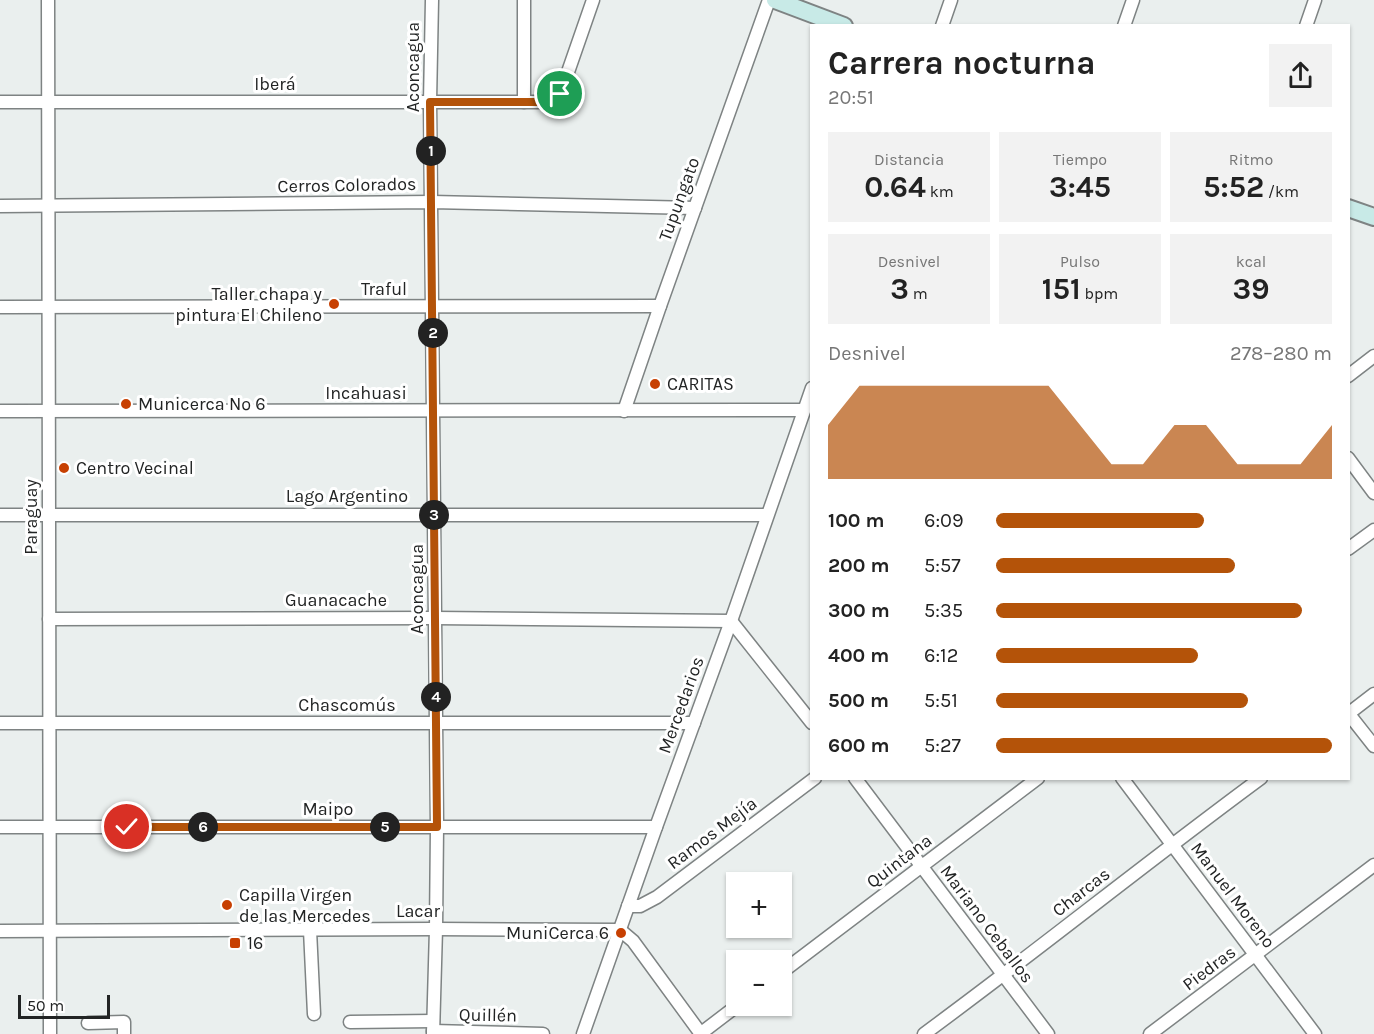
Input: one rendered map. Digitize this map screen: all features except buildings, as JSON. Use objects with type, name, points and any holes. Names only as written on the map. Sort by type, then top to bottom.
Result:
[{"type":"main road","points":[[775,0],[839,24]]},
{"type":"main road","points":[[1350,209],[1374,217]]},
{"type":"street","name":"Paraguay","points":[[48,0],[50,1034]]},
{"type":"street","name":"Aconcagua","points":[[432,0],[430,102],[437,827],[433,1029]]},
{"type":"street","points":[[524,0],[524,102]]},
{"type":"street","name":"Iberá","points":[[0,102],[551,102],[560,94],[593,0]]},
{"type":"street","name":"Tupungato","points":[[624,411],[769,0]]},
{"type":"street","points":[[943,24],[951,0]]},
{"type":"street","points":[[1125,24],[1133,0]]},
{"type":"street","points":[[1307,24],[1315,0]]},
{"type":"street","name":"Cerros Colorados","points":[[0,206],[432,202],[695,208]]},
{"type":"street","name":"Traful","points":[[0,307],[660,306]]},
{"type":"street","points":[[1350,374],[1374,356]]},
{"type":"street","name":"Mercedarios","points":[[584,1034],[810,393]]},
{"type":"street","name":"Incahuasi","points":[[0,411],[803,410]]},
{"type":"street","points":[[1350,461],[1374,494]]},
{"type":"street","name":"Lago Argentino","points":[[0,515],[766,515]]},
{"type":"street","points":[[1350,548],[1374,530]]},
{"type":"street","name":"Guanacache","points":[[49,619],[435,618],[731,621]]},
{"type":"street","points":[[731,621],[810,720]]},
{"type":"street","points":[[1350,712],[1374,694]]},
{"type":"street","points":[[1350,714],[1374,746]]},
{"type":"street","name":"Chascomús","points":[[0,723],[694,723]]},
{"type":"street","name":"Ramos Mejía","points":[[628,906],[640,906],[657,897],[811,780]]},
{"type":"street","name":"Mariano Ceballos","points":[[856,780],[1047,1034]]},
{"type":"street","name":"Quintana","points":[[792,964],[1035,780]]},
{"type":"street","name":"Manuel Moreno","points":[[1123,780],[1315,1034]]},
{"type":"street","name":"Charcas","points":[[924,1034],[1003,976],[1171,844],[1258,780]]},
{"type":"street","name":"Maipo","points":[[0,827],[656,827]]},
{"type":"street","name":"Piedras","points":[[1150,1034],[1374,864]]},
{"type":"street","points":[[310,930],[314,1014]]},
{"type":"street","points":[[620,930],[633,941],[701,1034],[726,1014]]},
{"type":"street","name":"Lacar","points":[[0,931],[620,930]]},
{"type":"street","points":[[88,1023],[124,1022],[124,1034]]},
{"type":"street","name":"Quillén","points":[[350,1022],[433,1029],[543,1034]]},
{"type":"place","name":"Taller chapa y pintura El Chileno","points":[[334,304]]},
{"type":"place","name":"CARITAS","points":[[655,384]]},
{"type":"place","name":"Municerca Nº 6","points":[[126,404]]},
{"type":"place","name":"Centro Vecinal","points":[[64,468]]},
{"type":"place","name":"Capilla Virgen de las Mercedes","points":[[227,905]]},
{"type":"place","name":"MuniCerca 6","points":[[621,933]]},
{"type":"place","name":"16","points":[[235,943]]},
{"type":"route","points":[[127,827],[437,827],[430,102],[551,102],[560,94]]}]
